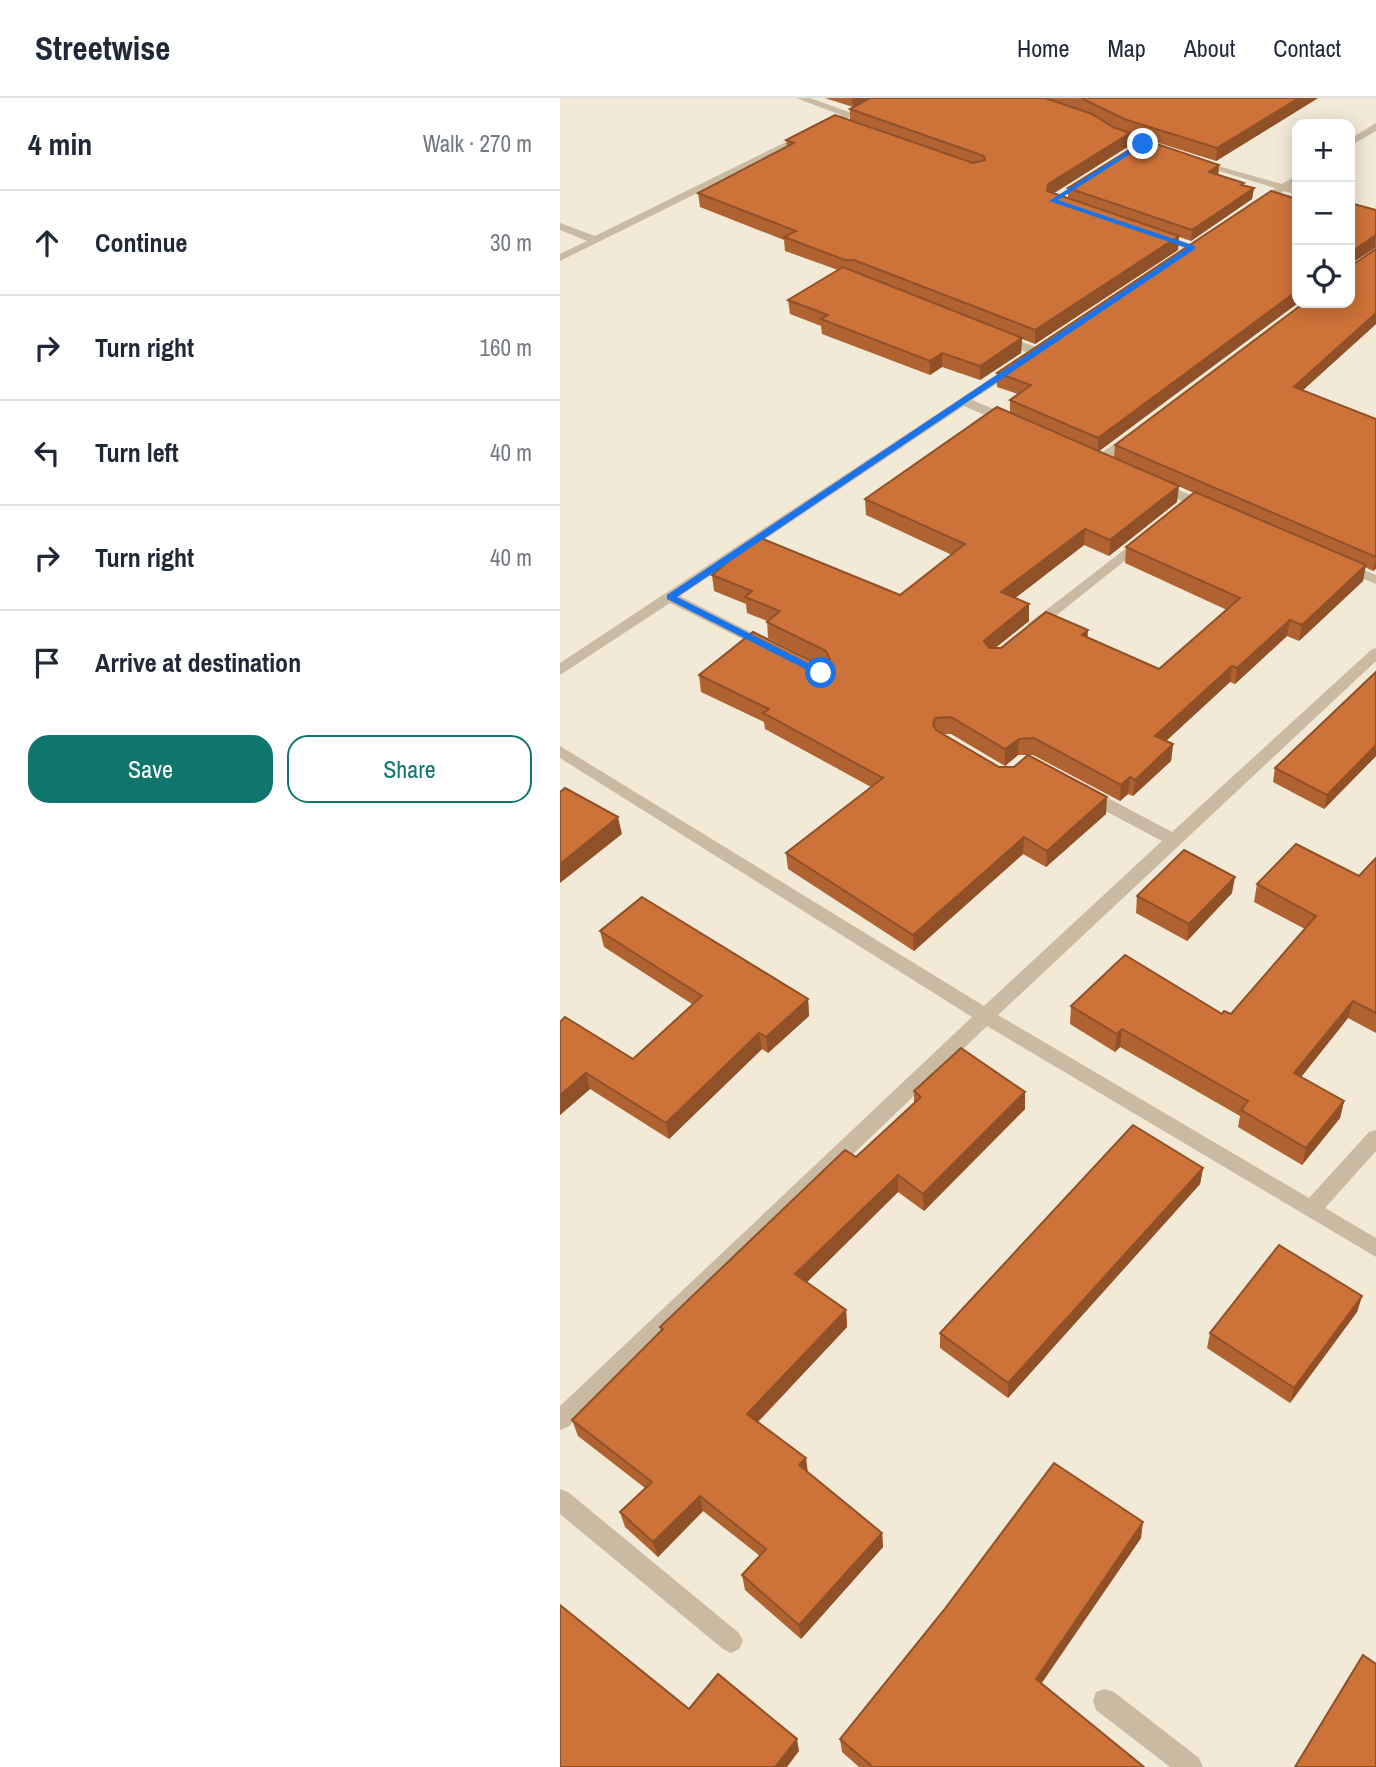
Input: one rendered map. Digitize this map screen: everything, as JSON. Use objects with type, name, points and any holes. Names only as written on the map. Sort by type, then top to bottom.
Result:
[{"type":"street","points":[[800,98],[849,121]]},
{"type":"street","points":[[560,258],[836,122],[849,121],[884,98]]},
{"type":"street","points":[[1097,122],[1118,136],[1168,152]]},
{"type":"street","points":[[1355,140],[1376,126]]},
{"type":"street","points":[[1132,151],[1143,144]]},
{"type":"street","points":[[1181,156],[1292,191]]},
{"type":"street","points":[[1249,210],[1292,182]]},
{"type":"street","points":[[560,226],[595,240]]},
{"type":"street","points":[[1142,231],[1193,248]]},
{"type":"street","points":[[560,670],[1043,348],[987,332]]},
{"type":"street","points":[[963,401],[1025,428]]},
{"type":"street","points":[[1100,460],[1144,427]]},
{"type":"street","points":[[1146,480],[1186,504],[1228,516]]},
{"type":"street","points":[[1026,634],[1150,534]]},
{"type":"street","points":[[1327,559],[1376,580]]},
{"type":"street","points":[[670,597],[786,656]]},
{"type":"street","points":[[560,1420],[985,1016],[1376,653]]},
{"type":"street","points":[[560,751],[985,1016],[1376,1248]]},
{"type":"street","points":[[1075,787],[1174,840]]},
{"type":"street","points":[[1311,1210],[1376,1138]]},
{"type":"street","points":[[560,1500],[731,1641]]},
{"type":"street","points":[[1105,1702],[1190,1767]]},
{"type":"building","points":[[870,98],[1045,98],[1092,114],[1113,127],[1130,133],[1048,184],[1047,191],[1179,236],[1035,330],[854,260],[845,260],[784,237],[796,231],[698,193],[794,143],[786,140],[835,115],[973,163],[985,160],[984,156],[850,109]]},
{"type":"building","points":[[1081,98],[1299,98],[1217,148],[1124,119]]},
{"type":"building","points":[[1145,140],[1219,165],[1209,172],[1254,188],[1192,230],[1068,188]]},
{"type":"building","points":[[1271,191],[1292,197],[1292,295],[1098,438],[1010,400],[1031,385],[997,373]]},
{"type":"building","points":[[1355,204],[1376,210],[1376,235],[1355,249]]},
{"type":"building","points":[[1376,249],[1376,313],[1294,387],[1376,419],[1376,557],[1115,445],[1297,308],[1355,308],[1355,263]]},
{"type":"building","points":[[843,267],[1022,338],[980,366],[942,353],[930,361],[821,319],[828,315],[788,300]]},
{"type":"building","points":[[997,407],[1179,486],[1110,540],[1085,529],[1001,592],[1029,604],[984,641],[989,648],[1001,648],[1046,612],[1088,630],[1082,635],[1159,669],[1240,598],[1126,547],[1195,492],[1366,565],[1302,625],[1290,620],[1237,668],[1232,666],[1155,736],[1173,744],[1135,780],[1130,777],[1121,785],[1034,738],[1019,739],[1005,749],[951,717],[935,718],[933,725],[936,730],[999,767],[1014,767],[1028,755],[1107,797],[1047,851],[1024,837],[913,935],[786,853],[883,778],[763,713],[769,709],[699,675],[753,632],[814,662],[830,659],[826,651],[767,622],[780,611],[745,597],[752,591],[712,575],[758,537],[900,595],[965,544],[865,499]]},
{"type":"building","points":[[1376,672],[1376,745],[1327,795],[1275,768]]},
{"type":"building","points":[[565,788],[618,817],[560,864],[560,792]]},
{"type":"building","points":[[1296,844],[1359,876],[1376,858],[1376,1013],[1353,1001],[1294,1073],[1344,1101],[1306,1148],[1241,1110],[1248,1101],[1122,1029],[1117,1034],[1071,1006],[1125,955],[1222,1014],[1224,1011],[1231,1014],[1316,916],[1257,884]]},
{"type":"building","points":[[1184,850],[1235,877],[1189,924],[1137,896]]},
{"type":"building","points":[[642,897],[808,999],[766,1037],[759,1033],[666,1123],[586,1073],[560,1095],[560,1022],[565,1017],[633,1059],[702,996],[600,931]]},
{"type":"building","points":[[961,1048],[1025,1092],[923,1194],[898,1175],[795,1274],[846,1310],[747,1414],[806,1458],[799,1465],[882,1533],[799,1625],[742,1575],[766,1549],[700,1496],[653,1542],[620,1512],[652,1482],[572,1420],[663,1329],[660,1327],[845,1150],[856,1157],[921,1097],[914,1091]]},
{"type":"building","points":[[1133,1125],[1203,1168],[1008,1383],[940,1333]]},
{"type":"building","points":[[1279,1245],[1362,1296],[1294,1388],[1210,1333]]},
{"type":"building","points":[[1054,1463],[1143,1522],[1036,1679],[1144,1767],[873,1767],[840,1739],[944,1610]]},
{"type":"building","points":[[560,1605],[689,1709],[718,1674],[797,1739],[775,1767],[560,1767]]},
{"type":"building","points":[[1363,1655],[1376,1664],[1376,1767],[1295,1767]]},
{"type":"route","points":[[821,673],[670,597],[1193,248],[1053,201],[1143,144]]}]
